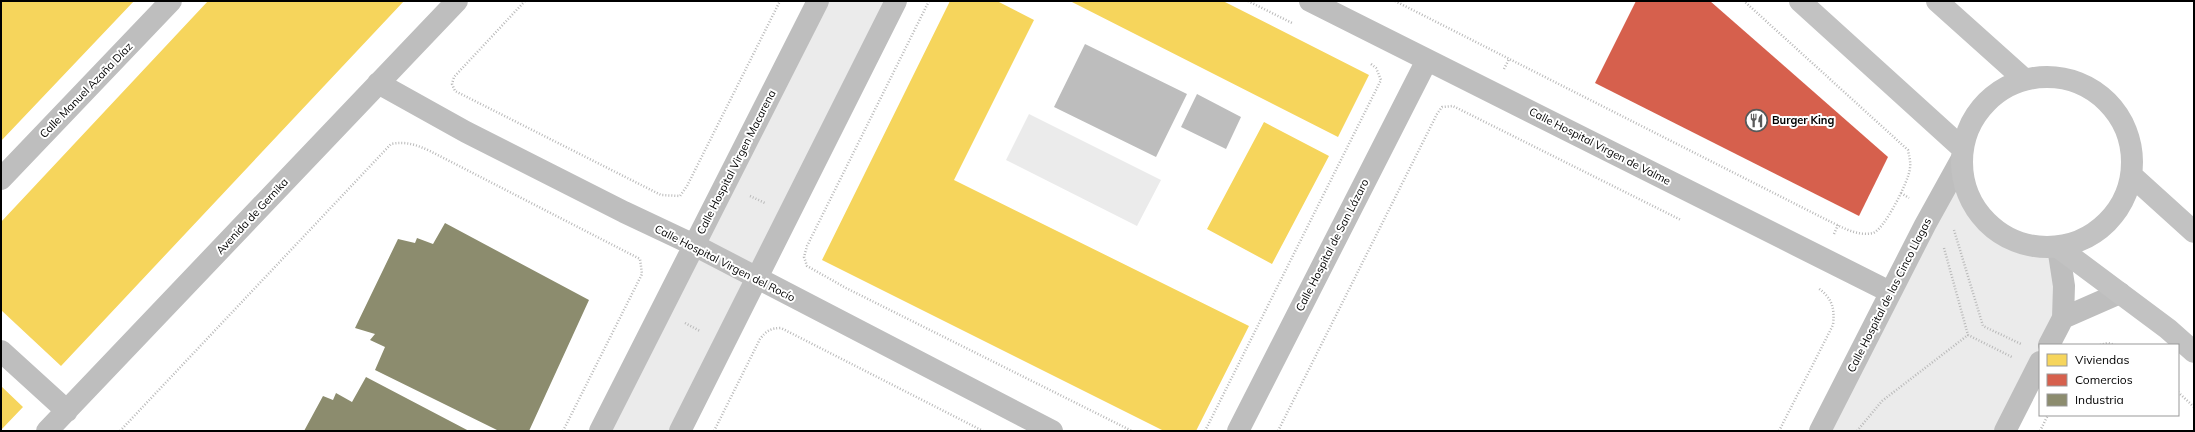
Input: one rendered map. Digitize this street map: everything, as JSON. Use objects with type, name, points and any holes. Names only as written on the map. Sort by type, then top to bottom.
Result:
[{"type":"main road","points":[[1800,1],[1961,154]]},
{"type":"main road","points":[[1937,1],[2024,79]]},
{"type":"main road","points":[[2048,76],[2072,80],[2099,95],[2112,107],[2126,128],[2132,151],[2131,175],[2118,209],[2092,235],[2058,247],[2033,246],[2010,239],[1990,226],[1974,207],[1964,185],[1961,154],[1973,117],[1994,94],[2024,79],[2048,76]]},
{"type":"main road","points":[[2131,175],[2194,232]]},
{"type":"main road","points":[[2058,247],[2168,329],[2194,352]]},
{"type":"street","name":"Calle Manuel Azaña Díaz","points":[[1,179],[171,1]]},
{"type":"street","name":"Avenida de Gernika","points":[[47,431],[378,82],[457,1]]},
{"type":"street","name":"Calle Hospital Virgen Macarena","points":[[600,431],[818,1]]},
{"type":"street","points":[[680,431],[790,216],[896,1]]},
{"type":"street","name":"Calle Hospital Virgen de Valme","points":[[1310,1],[1890,292]]},
{"type":"street","name":"Calle Hospital de San Lázaro","points":[[1238,431],[1427,60]]},
{"type":"street","name":"Calle Hospital Virgen del Rocío","points":[[378,82],[466,132],[624,212],[694,245],[1052,431]]},
{"type":"street","name":"Calle Hospital de las Cinco Llagas","points":[[1820,431],[1961,154]]},
{"type":"street","points":[[2050,344],[2063,318],[2064,286],[2058,247]]},
{"type":"street","points":[[2063,318],[2120,293]]},
{"type":"street","points":[[1,351],[67,411]]},
{"type":"street","points":[[2005,431],[2033,354]]},
{"type":"path","points":[[525,1],[454,76],[452,84],[458,93],[661,195],[680,196],[696,169],[780,1]]},
{"type":"path","points":[[929,1],[816,228],[804,256],[807,266],[813,271],[1132,431]]},
{"type":"path","points":[[1248,1],[1296,25]]},
{"type":"path","points":[[1395,1],[1820,216],[1861,234],[1874,233],[1880,228],[1901,193],[1910,169],[1908,150],[1744,1]]},
{"type":"path","points":[[1205,431],[1381,80],[1376,68],[1366,60]]},
{"type":"path","points":[[1278,431],[1442,107],[1453,106],[1683,221]]},
{"type":"path","points":[[120,431],[391,144],[401,142],[415,144],[430,151],[640,259],[642,274],[563,431]]},
{"type":"path","points":[[696,169],[816,228]]},
{"type":"path","points":[[1901,193],[1952,222],[1983,326],[2033,354]]},
{"type":"path","points":[[1943,246],[1968,335],[2012,358]]},
{"type":"path","points":[[1779,431],[1833,324],[1834,310],[1830,298],[1815,287]]},
{"type":"path","points":[[631,296],[751,357]]},
{"type":"path","points":[[714,431],[764,333],[772,328],[781,328],[983,431]]},
{"type":"path","points":[[1857,431],[1882,401],[1968,335]]},
{"type":"path","points":[[2179,393],[2194,407]]},
{"type":"path","points":[[2040,431],[2048,416]]},
{"type":"shaded area","points":[[818,1],[896,1],[680,431],[600,431]]},
{"type":"shaded area","points":[[1085,44],[1187,94],[1156,157],[1054,107]]},
{"type":"shaded area","points":[[1197,94],[1241,117],[1226,149],[1181,127]]},
{"type":"shaded area","points":[[1029,114],[1161,180],[1137,226],[1006,160]]},
{"type":"shaded area","points":[[1961,160],[1963,182],[1968,196],[1974,207],[1990,225],[1999,232],[2021,243],[2039,247],[2058,247],[2064,286],[2046,344],[2039,344],[2039,364],[2005,431],[1820,431]]},
{"type":"building: Viviendas","points":[[1,1],[134,1],[1,141]]},
{"type":"building: Viviendas","points":[[208,1],[404,1],[61,366],[1,310],[1,222]]},
{"type":"building: Viviendas","points":[[950,1],[997,1],[1034,20],[954,180],[1249,326],[1196,431],[1164,431],[822,260]]},
{"type":"building: Viviendas","points":[[1070,1],[1223,1],[1369,75],[1338,137]]},
{"type":"building: Viviendas","points":[[1264,122],[1329,156],[1272,264],[1207,229]]},
{"type":"building: Viviendas","points":[[1,386],[23,407],[1,430]]},
{"type":"building: Comercios","name":"Burger King","points":[[1636,1],[1710,1],[1888,157],[1859,216],[1595,83]]},
{"type":"building: Industria","points":[[445,223],[589,300],[529,431],[499,431],[375,370],[385,347],[370,340],[375,334],[355,328],[398,239],[415,243],[417,238],[433,244]]},
{"type":"building: Industria","points":[[366,377],[469,431],[304,431],[323,396],[333,400],[336,393],[352,402]]},
{"type":"place","name":"Burger King","points":[[1757,120]]}]
